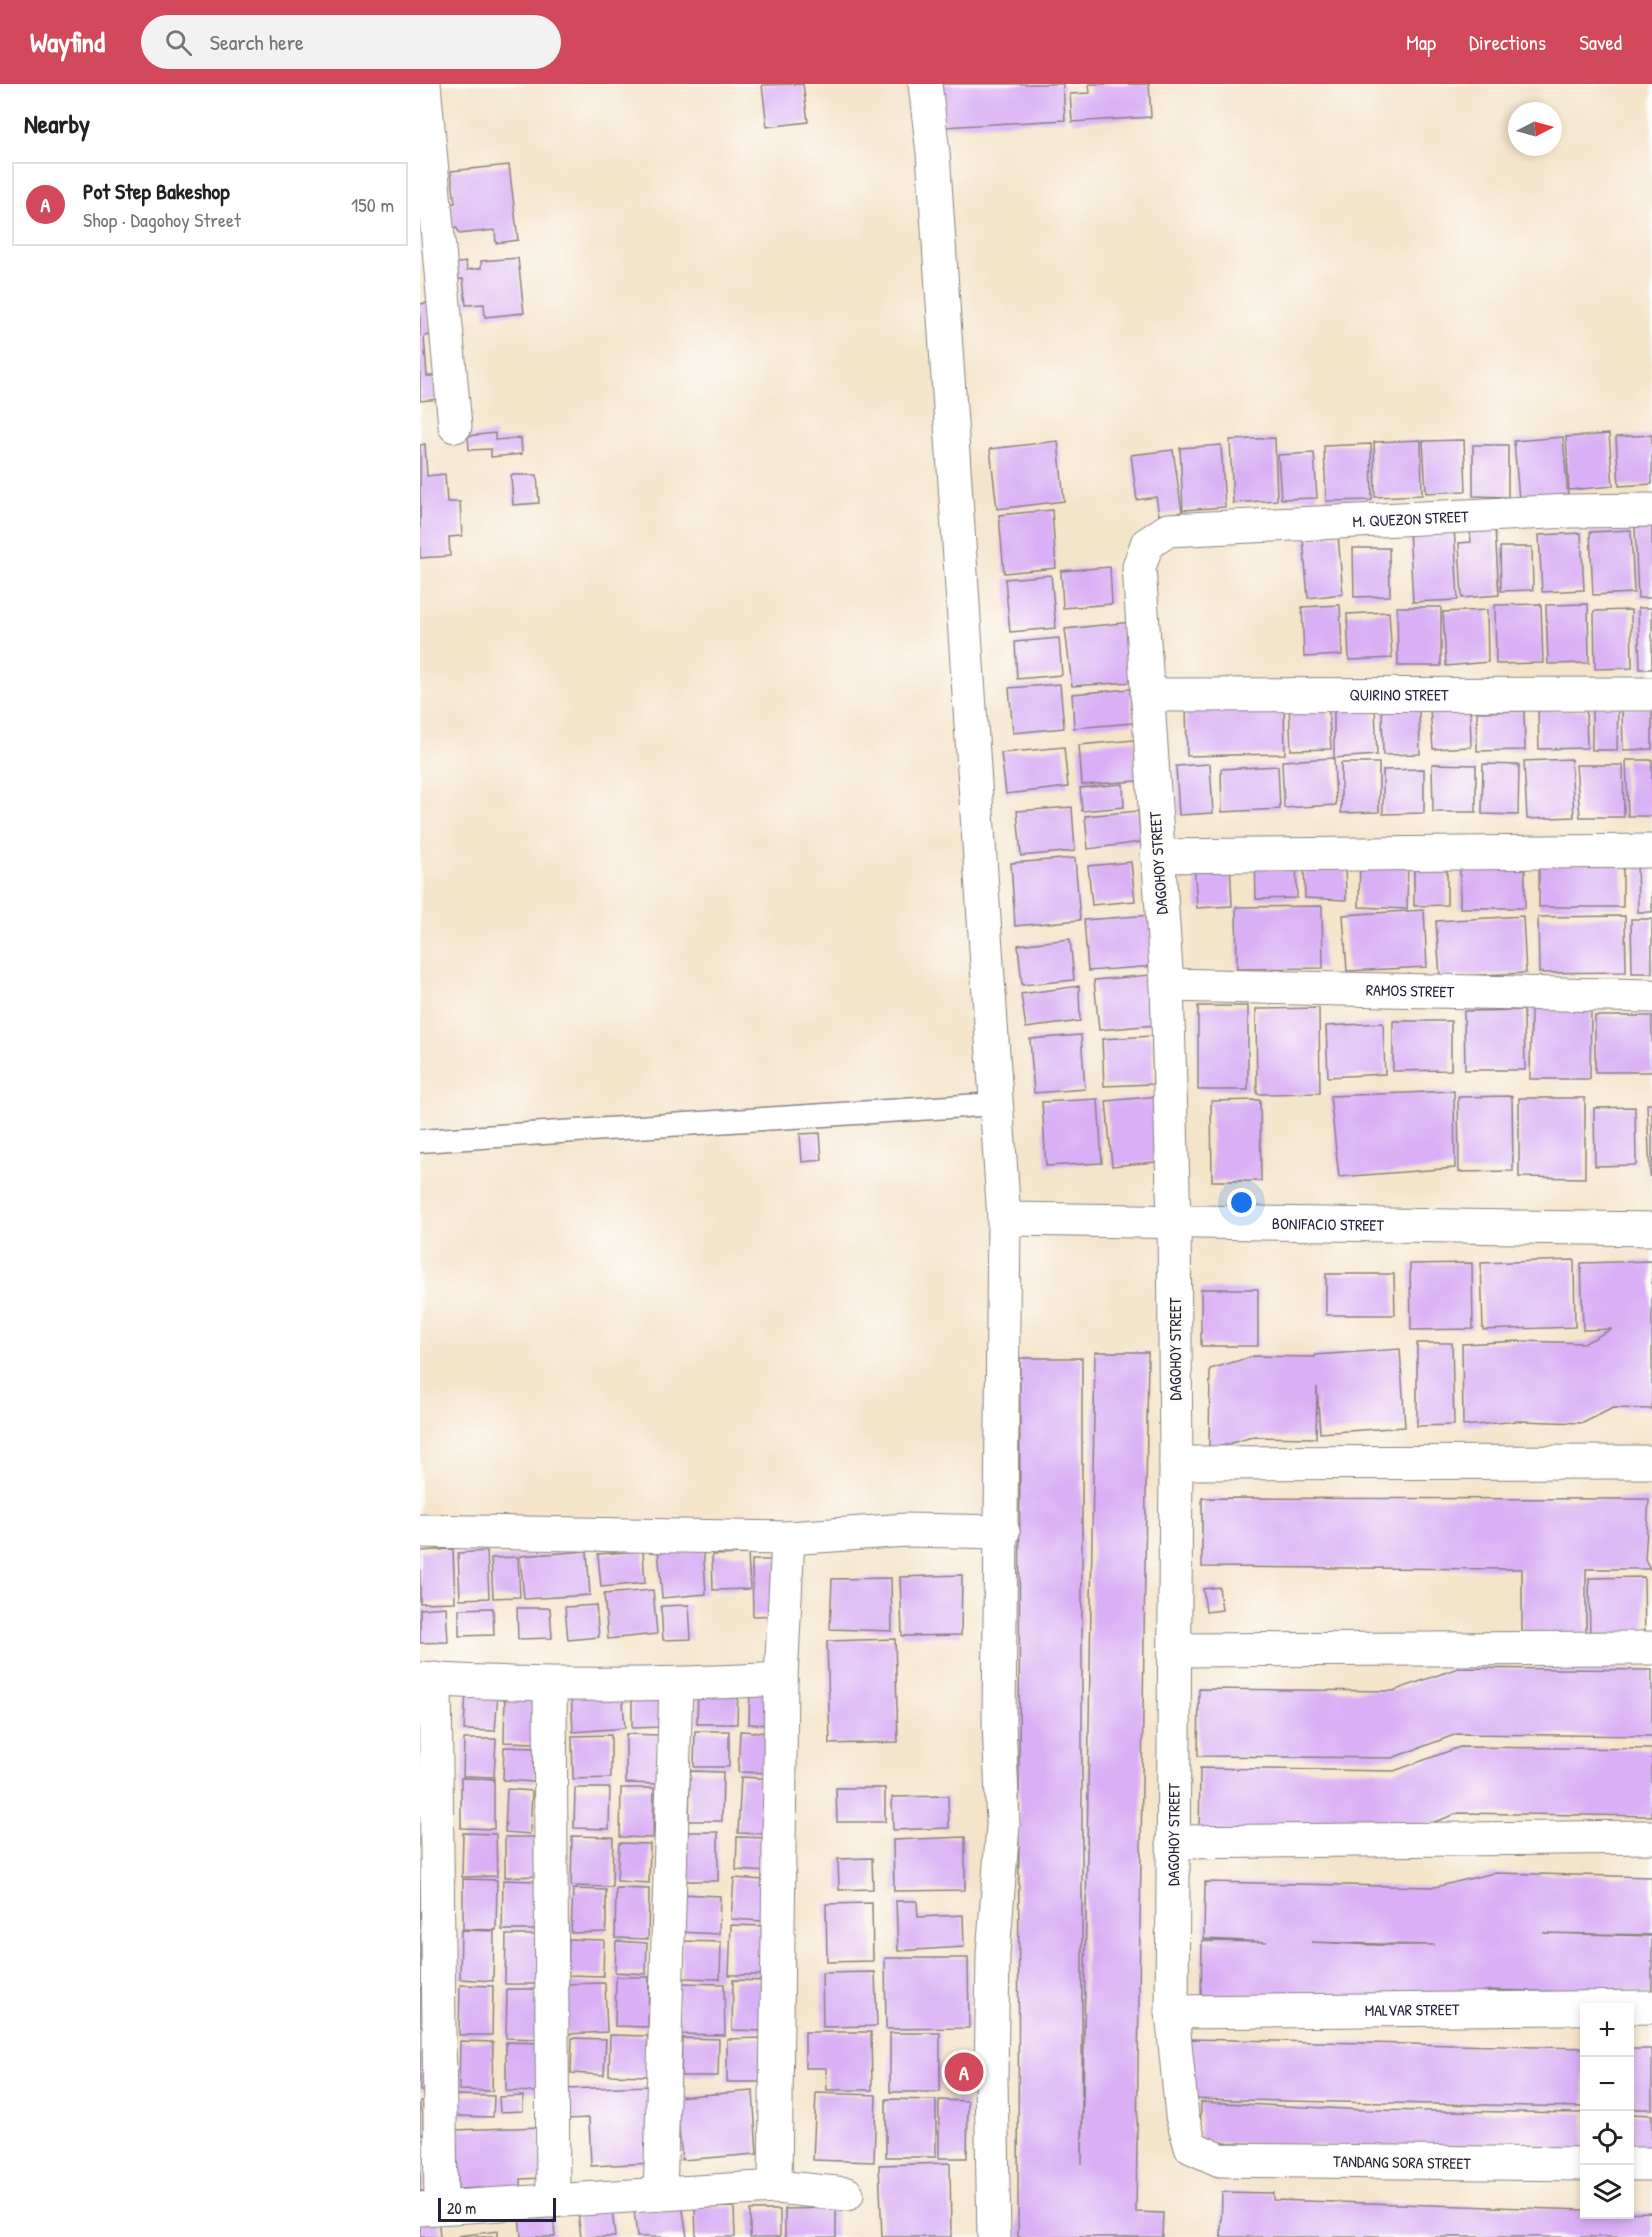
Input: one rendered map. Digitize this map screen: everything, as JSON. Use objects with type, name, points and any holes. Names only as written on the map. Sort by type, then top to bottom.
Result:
[{"type":"street","points":[[424,84],[454,426]]},
{"type":"street","points":[[925,84],[933,153],[1004,1219],[1003,1532],[999,1721],[1003,1826],[993,1954],[991,2080],[994,2237]]},
{"type":"street","name":"M. QUEZON STREET","points":[[1168,530],[1559,512],[1652,510]]},
{"type":"street","name":"DAGOHOY STREET","points":[[1168,530],[1148,544],[1139,567],[1167,985],[1174,1222],[1176,1463],[1172,2012],[1182,2116],[1191,2147],[1220,2160]]},
{"type":"street","name":"QUIRINO STREET","points":[[1147,695],[1652,694]]},
{"type":"street","points":[[1157,856],[1652,851]]},
{"type":"street","name":"RAMOS STREET","points":[[1167,985],[1652,996]]},
{"type":"street","name":"BONIFACIO STREET","points":[[1004,1219],[1652,1229]]},
{"type":"street","points":[[1176,1463],[1652,1462]]},
{"type":"street","points":[[420,1531],[788,1538],[908,1530],[1003,1532]]},
{"type":"street","points":[[775,2187],[781,1678],[788,1538]]},
{"type":"street","points":[[1175,1650],[1652,1648]]},
{"type":"street","points":[[781,1678],[676,1685],[550,1685],[428,1679],[431,2208],[775,2187],[847,2194]]},
{"type":"street","points":[[550,1685],[553,2201]]},
{"type":"street","points":[[660,2194],[676,1685]]},
{"type":"street","points":[[1173,1842],[1652,1837]]},
{"type":"street","name":"MALVAR STREET","points":[[1172,2012],[1652,2007]]},
{"type":"street","name":"TANDANG SORA STREET","points":[[1220,2160],[1580,2164]]},
{"type":"street","points":[[1634,2164],[1652,2164]]},
{"type":"lane","points":[[420,1141],[996,1104]]},
{"type":"building","points":[[803,84],[808,122],[767,127],[762,85]]},
{"type":"building","points":[[941,84],[1063,84],[1065,120],[943,127]]},
{"type":"building","points":[[1089,84],[1149,84],[1151,117],[1072,122],[1070,94],[1090,93]]},
{"type":"building","points":[[509,165],[518,240],[496,243],[495,230],[459,234],[457,228],[450,229],[446,204],[455,203],[451,171]]},
{"type":"building","points":[[518,258],[524,313],[485,317],[484,304],[466,305],[463,279],[452,280],[451,264],[466,262],[467,270],[481,268],[481,261]]},
{"type":"building","points":[[428,303],[431,335],[424,336],[427,376],[438,376],[440,399],[420,401],[420,304]]},
{"type":"building","points":[[495,433],[495,440],[521,438],[522,454],[491,457],[491,449],[469,450],[468,436]]},
{"type":"building","points":[[1609,434],[1613,486],[1569,490],[1566,437]]},
{"type":"building","points":[[1652,435],[1652,484],[1619,486],[1616,437]]},
{"type":"building","points":[[1563,437],[1568,496],[1519,499],[1514,441]]},
{"type":"building","points":[[1275,438],[1277,500],[1233,503],[1230,440]]},
{"type":"building","points":[[1421,440],[1422,495],[1375,497],[1374,442]]},
{"type":"building","points":[[1464,440],[1466,491],[1426,493],[1423,441]]},
{"type":"building","points":[[1058,441],[1064,501],[997,509],[990,449]]},
{"type":"building","points":[[425,444],[427,476],[445,474],[447,502],[460,502],[462,536],[449,537],[450,556],[420,558],[420,445]]},
{"type":"building","points":[[1371,444],[1372,500],[1326,501],[1324,446]]},
{"type":"building","points":[[1221,445],[1225,507],[1183,510],[1180,448]]},
{"type":"building","points":[[1473,445],[1508,445],[1508,497],[1473,496]]},
{"type":"building","points":[[1173,450],[1182,512],[1159,515],[1156,497],[1137,500],[1131,455]]},
{"type":"building","points":[[1314,453],[1317,498],[1281,499],[1278,455]]},
{"type":"building","points":[[511,475],[537,475],[539,503],[513,505]]},
{"type":"building","points":[[1052,510],[1056,568],[1004,573],[999,515]]},
{"type":"building","points":[[1454,525],[1458,600],[1413,602],[1409,528]]},
{"type":"building","points":[[1652,526],[1652,598],[1638,598],[1635,527]]},
{"type":"building","points":[[1495,528],[1499,595],[1462,598],[1459,543],[1471,542],[1470,529]]},
{"type":"building","points":[[1631,530],[1634,593],[1593,595],[1590,532]]},
{"type":"building","points":[[1581,533],[1584,590],[1542,592],[1539,535]]},
{"type":"building","points":[[1338,535],[1343,594],[1308,598],[1303,539]]},
{"type":"building","points":[[1500,547],[1532,547],[1533,590],[1501,591]]},
{"type":"building","points":[[1353,548],[1389,548],[1390,596],[1354,597]]},
{"type":"building","points":[[1110,567],[1112,604],[1063,608],[1061,571]]},
{"type":"building","points":[[1051,575],[1056,628],[1010,632],[1005,579]]},
{"type":"building","points":[[1541,604],[1543,663],[1496,664],[1495,605]]},
{"type":"building","points":[[1588,604],[1589,663],[1548,664],[1546,605]]},
{"type":"building","points":[[1340,605],[1342,655],[1304,657],[1302,607]]},
{"type":"building","points":[[1397,607],[1441,607],[1441,666],[1398,666]]},
{"type":"building","points":[[1638,608],[1652,608],[1652,669],[1640,669]]},
{"type":"building","points":[[1487,610],[1488,662],[1446,666],[1443,612]]},
{"type":"building","points":[[1631,610],[1632,668],[1595,669],[1594,611]]},
{"type":"building","points":[[1389,612],[1392,658],[1349,660],[1347,614]]},
{"type":"building","points":[[1131,622],[1134,682],[1072,686],[1065,629]]},
{"type":"building","points":[[1059,638],[1062,675],[1017,679],[1015,642]]},
{"type":"building","points":[[1060,684],[1064,728],[1013,733],[1009,688]]},
{"type":"building","points":[[1130,689],[1133,723],[1074,728],[1072,694]]},
{"type":"building","points":[[1284,698],[1285,754],[1187,756],[1186,700]]},
{"type":"building","points":[[1328,702],[1331,749],[1291,750],[1289,703]]},
{"type":"building","points":[[1470,706],[1471,747],[1433,749],[1430,708]]},
{"type":"building","points":[[1592,706],[1618,706],[1617,750],[1592,750]]},
{"type":"building","points":[[1375,708],[1377,755],[1334,758],[1334,710]]},
{"type":"building","points":[[1419,708],[1420,754],[1383,755],[1382,709]]},
{"type":"building","points":[[1622,708],[1652,708],[1652,749],[1623,750]]},
{"type":"building","points":[[1538,710],[1586,710],[1587,748],[1539,749]]},
{"type":"building","points":[[1524,711],[1525,750],[1477,751],[1477,712]]},
{"type":"building","points":[[1134,740],[1137,781],[1082,785],[1079,745]]},
{"type":"building","points":[[1064,747],[1068,787],[1006,794],[1001,753]]},
{"type":"building","points":[[1334,758],[1336,805],[1284,808],[1282,761]]},
{"type":"building","points":[[1571,759],[1574,817],[1527,819],[1524,761]]},
{"type":"building","points":[[1626,760],[1652,760],[1652,816],[1628,816]]},
{"type":"building","points":[[1341,763],[1379,763],[1379,812],[1341,813]]},
{"type":"building","points":[[1210,764],[1213,813],[1179,815],[1176,766]]},
{"type":"building","points":[[1432,764],[1476,765],[1476,812],[1433,812]]},
{"type":"building","points":[[1483,764],[1519,765],[1518,815],[1482,814]]},
{"type":"building","points":[[1576,765],[1623,765],[1624,817],[1580,817]]},
{"type":"building","points":[[1278,766],[1280,809],[1222,812],[1221,769]]},
{"type":"building","points":[[1424,769],[1424,813],[1383,814],[1383,770]]},
{"type":"building","points":[[1123,784],[1124,807],[1082,811],[1080,788]]},
{"type":"building","points":[[1072,807],[1075,851],[1021,856],[1017,811]]},
{"type":"building","points":[[1138,811],[1141,842],[1088,849],[1085,816]]},
{"type":"building","points":[[1296,855],[1297,898],[1256,899],[1255,856]]},
{"type":"building","points":[[1360,855],[1408,856],[1407,909],[1359,907]]},
{"type":"building","points":[[1539,855],[1623,855],[1623,907],[1539,907]]},
{"type":"building","points":[[1414,856],[1447,856],[1447,905],[1414,906]]},
{"type":"building","points":[[1637,857],[1652,857],[1652,912],[1638,912]]},
{"type":"building","points":[[1075,858],[1080,920],[1015,926],[1011,863]]},
{"type":"building","points":[[1525,860],[1525,908],[1460,908],[1460,861]]},
{"type":"building","points":[[1230,861],[1232,906],[1197,908],[1194,862]]},
{"type":"building","points":[[1304,861],[1345,862],[1346,900],[1305,898]]},
{"type":"building","points":[[1131,862],[1135,901],[1092,905],[1088,866]]},
{"type":"building","points":[[1322,906],[1323,968],[1237,969],[1236,907]]},
{"type":"building","points":[[1424,910],[1427,967],[1347,971],[1343,915]]},
{"type":"building","points":[[1152,915],[1156,966],[1088,971],[1084,920]]},
{"type":"building","points":[[1523,916],[1526,973],[1440,977],[1436,921]]},
{"type":"building","points":[[1625,916],[1626,972],[1539,973],[1538,917]]},
{"type":"building","points":[[1631,919],[1652,919],[1652,973],[1632,973]]},
{"type":"building","points":[[1070,939],[1074,980],[1022,985],[1018,945]]},
{"type":"building","points":[[1151,975],[1155,1025],[1099,1030],[1094,980]]},
{"type":"building","points":[[1079,986],[1080,1021],[1026,1028],[1021,994]]},
{"type":"building","points":[[1198,1006],[1248,1006],[1248,1090],[1198,1090]]},
{"type":"building","points":[[1531,1007],[1591,1008],[1590,1079],[1530,1079]]},
{"type":"building","points":[[1319,1008],[1320,1093],[1257,1094],[1256,1009]]},
{"type":"building","points":[[1524,1010],[1525,1070],[1465,1070],[1464,1011]]},
{"type":"building","points":[[1595,1016],[1652,1016],[1652,1072],[1595,1072]]},
{"type":"building","points":[[1393,1021],[1451,1021],[1451,1070],[1393,1071]]},
{"type":"building","points":[[1383,1023],[1385,1074],[1328,1077],[1326,1026]]},
{"type":"building","points":[[1081,1035],[1085,1089],[1034,1093],[1030,1039]]},
{"type":"building","points":[[1152,1036],[1153,1084],[1104,1086],[1102,1039]]},
{"type":"building","points":[[1454,1091],[1455,1168],[1339,1177],[1330,1096]]},
{"type":"building","points":[[1160,1096],[1166,1161],[1112,1166],[1106,1101]]},
{"type":"building","points":[[1512,1096],[1513,1171],[1459,1172],[1458,1097]]},
{"type":"building","points":[[1519,1098],[1585,1098],[1585,1178],[1519,1177]]},
{"type":"building","points":[[1098,1099],[1102,1163],[1046,1166],[1042,1102]]},
{"type":"building","points":[[1260,1100],[1261,1181],[1212,1181],[1211,1101]]},
{"type":"building","points":[[1647,1104],[1652,1104],[1652,1176],[1650,1176]]},
{"type":"building","points":[[1635,1107],[1636,1165],[1595,1166],[1594,1108]]},
{"type":"building","points":[[820,1133],[822,1160],[802,1162],[800,1134]]},
{"type":"building","points":[[1574,1260],[1575,1327],[1483,1330],[1481,1263]]},
{"type":"building","points":[[1652,1261],[1652,1409],[1613,1408],[1583,1423],[1519,1421],[1463,1426],[1462,1344],[1521,1341],[1585,1343],[1612,1329],[1583,1330],[1581,1263]]},
{"type":"building","points":[[1472,1263],[1473,1329],[1411,1330],[1410,1264]]},
{"type":"building","points":[[1326,1274],[1394,1274],[1395,1315],[1326,1315]]},
{"type":"building","points":[[1201,1289],[1258,1289],[1258,1346],[1201,1346]]},
{"type":"building","points":[[1417,1343],[1452,1343],[1454,1425],[1417,1426]]},
{"type":"building","points":[[1400,1349],[1405,1427],[1320,1433],[1317,1387],[1316,1438],[1252,1437],[1209,1450],[1210,1369],[1254,1356],[1315,1357],[1315,1355]]},
{"type":"building","points":[[1095,1352],[1148,1352],[1136,2212],[1163,2213],[1162,2237],[1018,2237],[1020,1358],[1082,1358],[1082,2164]]},
{"type":"building","points":[[1202,1498],[1649,1499],[1645,1559],[1650,1569],[1586,1569],[1586,1648],[1522,1648],[1522,1569],[1202,1567]]},
{"type":"building","points":[[703,1545],[706,1594],[662,1598],[658,1548]]},
{"type":"building","points":[[453,1549],[455,1602],[420,1603],[420,1551]]},
{"type":"building","points":[[487,1551],[489,1598],[460,1599],[458,1553]]},
{"type":"building","points":[[587,1551],[590,1595],[524,1599],[520,1556]]},
{"type":"building","points":[[643,1551],[645,1583],[601,1587],[598,1554]]},
{"type":"building","points":[[748,1554],[750,1589],[713,1590],[712,1555]]},
{"type":"building","points":[[518,1557],[520,1597],[493,1598],[491,1558]]},
{"type":"building","points":[[752,1560],[782,1560],[783,1615],[753,1616]]},
{"type":"building","points":[[962,1575],[961,1635],[902,1636],[900,1577]]},
{"type":"building","points":[[1644,1577],[1645,1643],[1590,1644],[1589,1578]]},
{"type":"building","points":[[891,1578],[892,1631],[830,1629],[832,1579]]},
{"type":"building","points":[[1219,1587],[1222,1610],[1206,1612],[1203,1589]]},
{"type":"building","points":[[653,1590],[657,1634],[608,1639],[604,1594]]},
{"type":"building","points":[[596,1605],[599,1637],[568,1640],[565,1607]]},
{"type":"building","points":[[689,1605],[691,1639],[663,1640],[661,1606]]},
{"type":"building","points":[[446,1607],[448,1642],[420,1643],[420,1609]]},
{"type":"building","points":[[493,1608],[494,1635],[459,1636],[459,1609]]},
{"type":"building","points":[[517,1608],[550,1608],[552,1638],[518,1639]]},
{"type":"building","points":[[895,1639],[898,1742],[830,1744],[827,1641]]},
{"type":"building","points":[[1458,1668],[1652,1670],[1652,1736],[1457,1734],[1392,1758],[1198,1756],[1199,1689],[1393,1691]]},
{"type":"building","points":[[750,1686],[775,1687],[774,1725],[749,1724]]},
{"type":"building","points":[[698,1688],[738,1689],[737,1724],[697,1724]]},
{"type":"building","points":[[466,1690],[498,1693],[495,1731],[464,1730]]},
{"type":"building","points":[[622,1690],[625,1728],[573,1732],[571,1693]]},
{"type":"building","points":[[663,1690],[664,1727],[632,1728],[632,1691]]},
{"type":"building","points":[[505,1693],[538,1694],[538,1743],[504,1742]]},
{"type":"building","points":[[695,1731],[729,1731],[729,1767],[694,1767]]},
{"type":"building","points":[[740,1731],[773,1733],[772,1773],[738,1772]]},
{"type":"building","points":[[626,1734],[659,1735],[659,1784],[626,1783]]},
{"type":"building","points":[[611,1735],[611,1778],[573,1779],[572,1736]]},
{"type":"building","points":[[464,1739],[496,1739],[494,1777],[463,1776]]},
{"type":"building","points":[[504,1747],[537,1748],[535,1782],[503,1780]]},
{"type":"building","points":[[1460,1747],[1652,1749],[1652,1816],[1459,1813],[1393,1837],[1199,1835],[1200,1768],[1394,1771]]},
{"type":"building","points":[[690,1771],[723,1772],[722,1821],[689,1821]]},
{"type":"building","points":[[741,1777],[774,1779],[772,1834],[738,1833]]},
{"type":"building","points":[[461,1778],[494,1779],[494,1829],[461,1828]]},
{"type":"building","points":[[575,1788],[610,1788],[609,1829],[574,1828]]},
{"type":"building","points":[[621,1788],[654,1788],[653,1838],[620,1837]]},
{"type":"building","points":[[836,1788],[885,1788],[885,1822],[837,1822]]},
{"type":"building","points":[[507,1789],[532,1791],[530,1834],[505,1832]]},
{"type":"building","points":[[948,1796],[949,1828],[893,1830],[892,1797]]},
{"type":"building","points":[[686,1832],[718,1832],[718,1881],[685,1881]]},
{"type":"building","points":[[463,1833],[496,1834],[497,1876],[462,1877]]},
{"type":"building","points":[[572,1836],[613,1837],[612,1887],[571,1886]]},
{"type":"building","points":[[505,1837],[537,1837],[538,1876],[505,1877]]},
{"type":"building","points":[[737,1837],[770,1838],[768,1872],[736,1870]]},
{"type":"building","points":[[965,1837],[965,1890],[894,1891],[893,1840]]},
{"type":"building","points":[[619,1843],[650,1844],[649,1883],[617,1881]]},
{"type":"building","points":[[872,1858],[873,1889],[839,1890],[838,1859]]},
{"type":"building","points":[[1494,1873],[1652,1877],[1652,1935],[1543,1933],[1652,1936],[1652,1994],[1490,1990],[1431,2004],[1201,1998],[1202,1941],[1267,1942],[1204,1939],[1205,1882],[1435,1887]],"holes":[[[1311,1942],[1435,1945],[1374,1945]]]},
{"type":"building","points":[[734,1878],[765,1880],[763,1921],[731,1919]]},
{"type":"building","points":[[463,1879],[497,1880],[496,1930],[463,1929]]},
{"type":"building","points":[[420,1880],[427,1881],[426,1929],[420,1928]]},
{"type":"building","points":[[503,1880],[536,1881],[535,1930],[502,1930]]},
{"type":"building","points":[[616,1888],[649,1889],[648,1939],[615,1938]]},
{"type":"building","points":[[573,1889],[606,1890],[606,1932],[571,1933]]},
{"type":"building","points":[[682,1894],[720,1896],[719,1934],[680,1932]]},
{"type":"building","points":[[896,1901],[917,1901],[918,1917],[963,1915],[964,1947],[898,1951]]},
{"type":"building","points":[[872,1903],[873,1961],[827,1962],[826,1904]]},
{"type":"building","points":[[731,1925],[764,1926],[762,1975],[729,1975]]},
{"type":"building","points":[[461,1930],[494,1931],[493,1981],[460,1979]]},
{"type":"building","points":[[420,1934],[426,1934],[425,1982],[420,1982]]},
{"type":"building","points":[[506,1935],[539,1935],[538,1984],[505,1984]]},
{"type":"building","points":[[569,1939],[604,1940],[603,1976],[568,1975]]},
{"type":"building","points":[[616,1941],[647,1943],[646,1974],[615,1972]]},
{"type":"building","points":[[682,1941],[721,1942],[720,1979],[681,1978]]},
{"type":"building","points":[[885,1958],[968,1958],[969,2028],[886,2029]]},
{"type":"building","points":[[875,1972],[877,2026],[823,2027],[822,1973]]},
{"type":"building","points":[[616,1977],[649,1977],[648,2027],[615,2026]]},
{"type":"building","points":[[733,1980],[766,1981],[765,2031],[732,2030]]},
{"type":"building","points":[[605,1983],[607,2032],[567,2034],[566,1984]]},
{"type":"building","points":[[678,1983],[724,1984],[725,2035],[677,2034]]},
{"type":"building","points":[[460,1985],[493,1986],[492,2035],[459,2035]]},
{"type":"building","points":[[420,1987],[427,1987],[426,2026],[420,2026]]},
{"type":"building","points":[[507,1989],[540,1989],[539,2039],[506,2038]]},
{"type":"building","points":[[420,2031],[429,2031],[432,2091],[420,2091]]},
{"type":"building","points":[[805,2032],[871,2032],[872,2090],[827,2090],[826,2068],[805,2068]]},
{"type":"building","points":[[890,2033],[940,2033],[940,2092],[890,2092]]},
{"type":"building","points":[[610,2035],[648,2036],[648,2076],[609,2075]]},
{"type":"building","points":[[572,2038],[606,2039],[604,2075],[571,2073]]},
{"type":"building","points":[[682,2038],[719,2039],[718,2076],[681,2076]]},
{"type":"building","points":[[762,2038],[762,2082],[727,2082],[727,2039]]},
{"type":"building","points":[[1190,2039],[1580,2048],[1580,2107],[1188,2099]]},
{"type":"building","points":[[460,2041],[493,2042],[492,2091],[459,2090]]},
{"type":"building","points":[[506,2042],[539,2043],[539,2092],[506,2091]]},
{"type":"building","points":[[1634,2049],[1652,2049],[1652,2109],[1634,2109]]},
{"type":"building","points":[[650,2086],[653,2163],[591,2166],[589,2118],[565,2119],[564,2089]]},
{"type":"building","points":[[753,2091],[757,2154],[682,2160],[676,2097]]},
{"type":"building","points":[[816,2093],[876,2095],[874,2162],[813,2160]]},
{"type":"building","points":[[456,2095],[494,2096],[493,2117],[455,2116]]},
{"type":"building","points":[[523,2096],[523,2111],[500,2112],[499,2097]]},
{"type":"building","points":[[886,2099],[936,2100],[936,2157],[886,2157]]},
{"type":"building","points":[[939,2100],[968,2101],[967,2158],[939,2158]]},
{"type":"building","points":[[420,2101],[423,2101],[423,2134],[420,2134]]},
{"type":"building","points":[[1201,2102],[1366,2110],[1580,2113],[1580,2153],[1200,2142]]},
{"type":"building","points":[[1634,2114],[1652,2115],[1652,2158],[1634,2156]]},
{"type":"building","points":[[540,2127],[542,2178],[521,2179],[521,2196],[484,2198],[484,2188],[458,2189],[456,2130]]},
{"type":"building","points":[[420,2140],[426,2140],[425,2191],[420,2191]]},
{"type":"building","points":[[950,2163],[951,2237],[882,2237],[879,2165]]},
{"type":"building","points":[[1222,2192],[1273,2193],[1273,2200],[1580,2210],[1580,2219],[1634,2219],[1634,2213],[1652,2212],[1652,2237],[1221,2237]]},
{"type":"building","points":[[682,2203],[687,2237],[637,2237],[634,2209]]},
{"type":"building","points":[[734,2207],[735,2237],[696,2237],[695,2208]]},
{"type":"building","points":[[836,2208],[836,2237],[785,2237],[785,2209]]},
{"type":"building","points":[[612,2210],[615,2237],[581,2237],[578,2213]]},
{"type":"building","points":[[750,2210],[780,2210],[780,2237],[750,2237]]},
{"type":"building","points":[[553,2213],[555,2237],[521,2237],[519,2216]]},
{"type":"building","points":[[438,2215],[440,2237],[420,2237],[420,2217]]},
{"type":"building","points":[[497,2231],[497,2237],[459,2237],[459,2236]]},
{"type":"place","name":"Pot Step Bakeshop","points":[[964,2072]]}]
